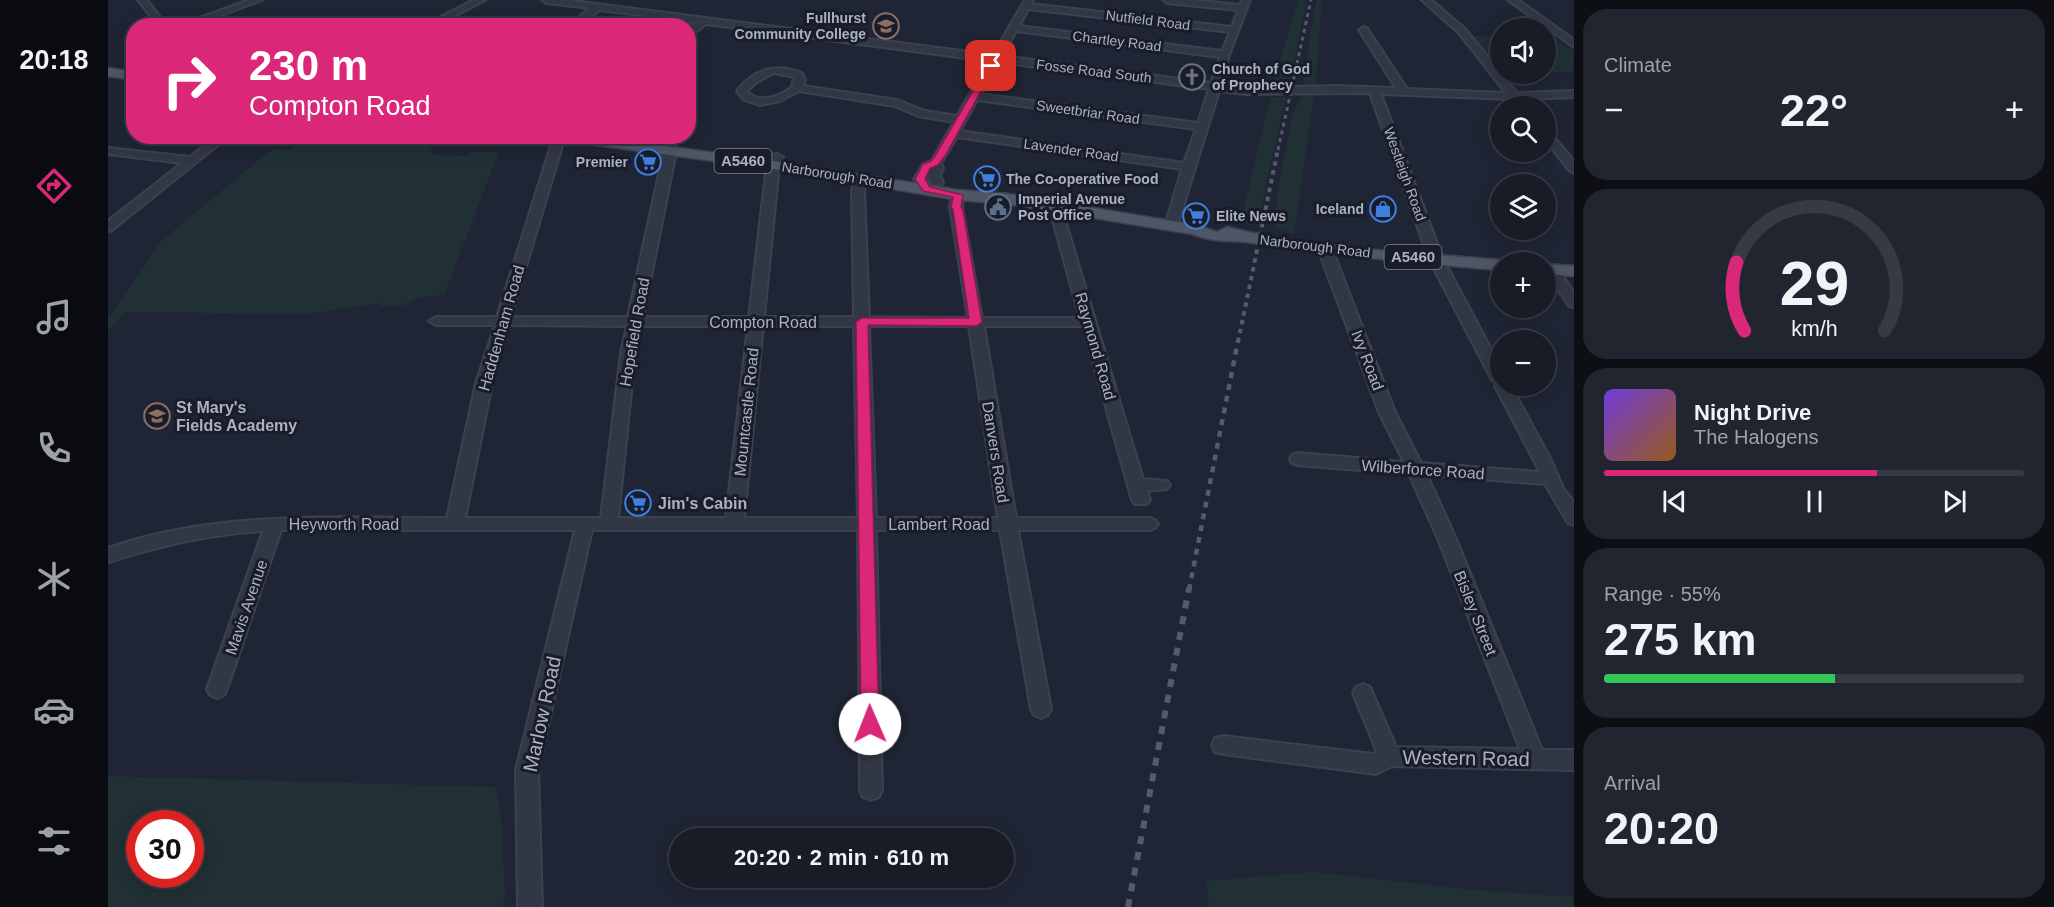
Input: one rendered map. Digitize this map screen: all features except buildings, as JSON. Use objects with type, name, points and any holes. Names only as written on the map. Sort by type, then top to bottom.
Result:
[{"type":"main road","points":[[108,72],[126,75]]},
{"type":"main road","points":[[108,84],[126,86]]},
{"type":"main road","name":"Narborough Road","points":[[641,144],[995,192],[1009,199]]},
{"type":"main road","name":"Narborough Road","points":[[655,144],[669,147]]},
{"type":"main road","name":"Narborough Road","points":[[775,161],[861,179],[928,184],[958,195],[1009,199],[1196,230],[1205,235],[1227,238],[1239,236],[1325,249],[1490,264]]},
{"type":"main road","points":[[1556,270],[1574,272]]},
{"type":"street","points":[[142,0],[157,18]]},
{"type":"street","points":[[205,18],[258,0]]},
{"type":"street","points":[[444,18],[482,0]]},
{"type":"street","name":"Fosse Road South","points":[[546,0],[681,18]]},
{"type":"street","points":[[1167,0],[1244,4],[1227,52],[1223,54],[1225,56],[1203,127],[1173,212],[1172,226]]},
{"type":"street","points":[[1426,0],[1462,31],[1514,96]]},
{"type":"street","points":[[1512,0],[1574,44]]},
{"type":"street","points":[[928,184],[937,168],[935,163],[1027,3]]},
{"type":"street","name":"Nutfield Road","points":[[1027,3],[1234,30]]},
{"type":"street","points":[[584,18],[597,7]]},
{"type":"street","name":"Fosse Road South","points":[[696,20],[1215,87],[1271,92],[1373,90],[1514,96],[1574,94]]},
{"type":"street","points":[[696,28],[704,21]]},
{"type":"street","name":"Chartley Road","points":[[1012,28],[1223,54]]},
{"type":"street","points":[[1364,30],[1403,91]]},
{"type":"street","points":[[797,88],[800,80],[798,75],[776,70],[756,76],[742,91],[750,98],[768,101],[785,98],[797,88],[897,103],[922,114],[960,120]]},
{"type":"street","name":"Westleigh Road","points":[[1373,90],[1436,259],[1490,361]]},
{"type":"street","name":"Sweetbriar Road","points":[[974,96],[1203,127]]},
{"type":"street","name":"Lavender Road","points":[[953,133],[1189,167]]},
{"type":"street","points":[[108,227],[214,144]]},
{"type":"street","name":"Haddenham Road","points":[[455,523],[484,383],[501,321],[557,144]]},
{"type":"street","name":"Hopefield Road","points":[[609,524],[628,352],[669,147]]},
{"type":"street","points":[[1556,147],[1574,169]]},
{"type":"street","points":[[108,151],[192,161]]},
{"type":"street","name":"Mountcastle Road","points":[[734,525],[775,161]]},
{"type":"street","points":[[861,179],[858,191],[871,790]]},
{"type":"street","name":"Danvers Road","points":[[958,195],[956,207],[1041,709]]},
{"type":"street","name":"Raymond Road","points":[[1060,207],[1059,217],[1139,492],[1161,485]]},
{"type":"street","name":"Ivy Road","points":[[1325,249],[1387,412],[1415,468]]},
{"type":"street","points":[[1556,279],[1574,303]]},
{"type":"street","name":"Compton Road","points":[[436,321],[1089,322]]},
{"type":"street","points":[[1508,396],[1544,462],[1549,479],[1574,519]]},
{"type":"street","name":"Wilberforce Road","points":[[1298,459],[1549,479]]},
{"type":"street","name":"Bisley Street","points":[[1415,468],[1448,541],[1534,759]]},
{"type":"street","name":"Heyworth Road","points":[[108,555],[193,530],[274,524],[585,524]]},
{"type":"street","name":"Mavis Avenue","points":[[217,689],[274,524]]},
{"type":"street","name":"Lambert Road","points":[[585,524],[1149,524]]},
{"type":"street","name":"Marlow Road","points":[[530,907],[526,806],[528,770],[585,524]]},
{"type":"street","name":"Western Road","points":[[1363,693],[1389,756],[1574,760]]},
{"type":"street","points":[[1223,745],[1376,764],[1389,756]]},
{"type":"shaded area","points":[[1298,0],[1307,0],[1288,86],[1272,88]]},
{"type":"shaded area","points":[[1316,0],[1322,0],[1316,84],[1303,86]]},
{"type":"shaded area","points":[[1473,36],[1490,37],[1490,56]]},
{"type":"shaded area","points":[[1556,39],[1574,52],[1574,72],[1556,73]]},
{"type":"shaded area","points":[[1314,95],[1294,235],[1274,228],[1279,181],[1292,117],[1301,96]]},
{"type":"shaded area","points":[[1270,97],[1286,97],[1257,225],[1245,224],[1244,208]]},
{"type":"shaded area","points":[[296,144],[434,144],[430,151],[436,155],[468,156],[471,152],[499,152],[444,295],[422,297],[401,306],[380,306],[380,303],[307,314],[125,312],[108,332],[108,319],[161,241],[272,149],[289,150]]},
{"type":"shaded area","points":[[108,776],[496,787],[502,825],[505,897],[502,907],[108,907]]},
{"type":"shaded area","points":[[1313,872],[1476,890],[1574,897],[1574,907],[1209,907],[1206,881]]},
{"type":"railway","points":[[1278,150],[1311,0]]},
{"type":"railway","points":[[1238,342],[1278,149]]},
{"type":"railway","points":[[1189,590],[1238,341]]},
{"type":"railway","points":[[1128,907],[1189,588]]},
{"type":"place","name":"Fullhurst Community College","points":[[886,26]]},
{"type":"place","name":"Church of God of Prophecy","points":[[1192,77]]},
{"type":"place","name":"Premier","points":[[648,162]]},
{"type":"place","name":"The Co-operative Food","points":[[987,179]]},
{"type":"place","name":"Imperial Avenue Post Office","points":[[998,207]]},
{"type":"place","name":"Iceland","points":[[1383,209]]},
{"type":"place","name":"Elite News","points":[[1196,216]]},
{"type":"place","name":"St Mary's Fields Academy","points":[[157,416]]},
{"type":"place","name":"Jim's Cabin","points":[[638,503]]},
{"type":"route","points":[[870,724],[862,322],[976,322],[955,202],[958,195],[927,189],[920,179],[927,166],[935,163],[940,156],[991,66]]}]
